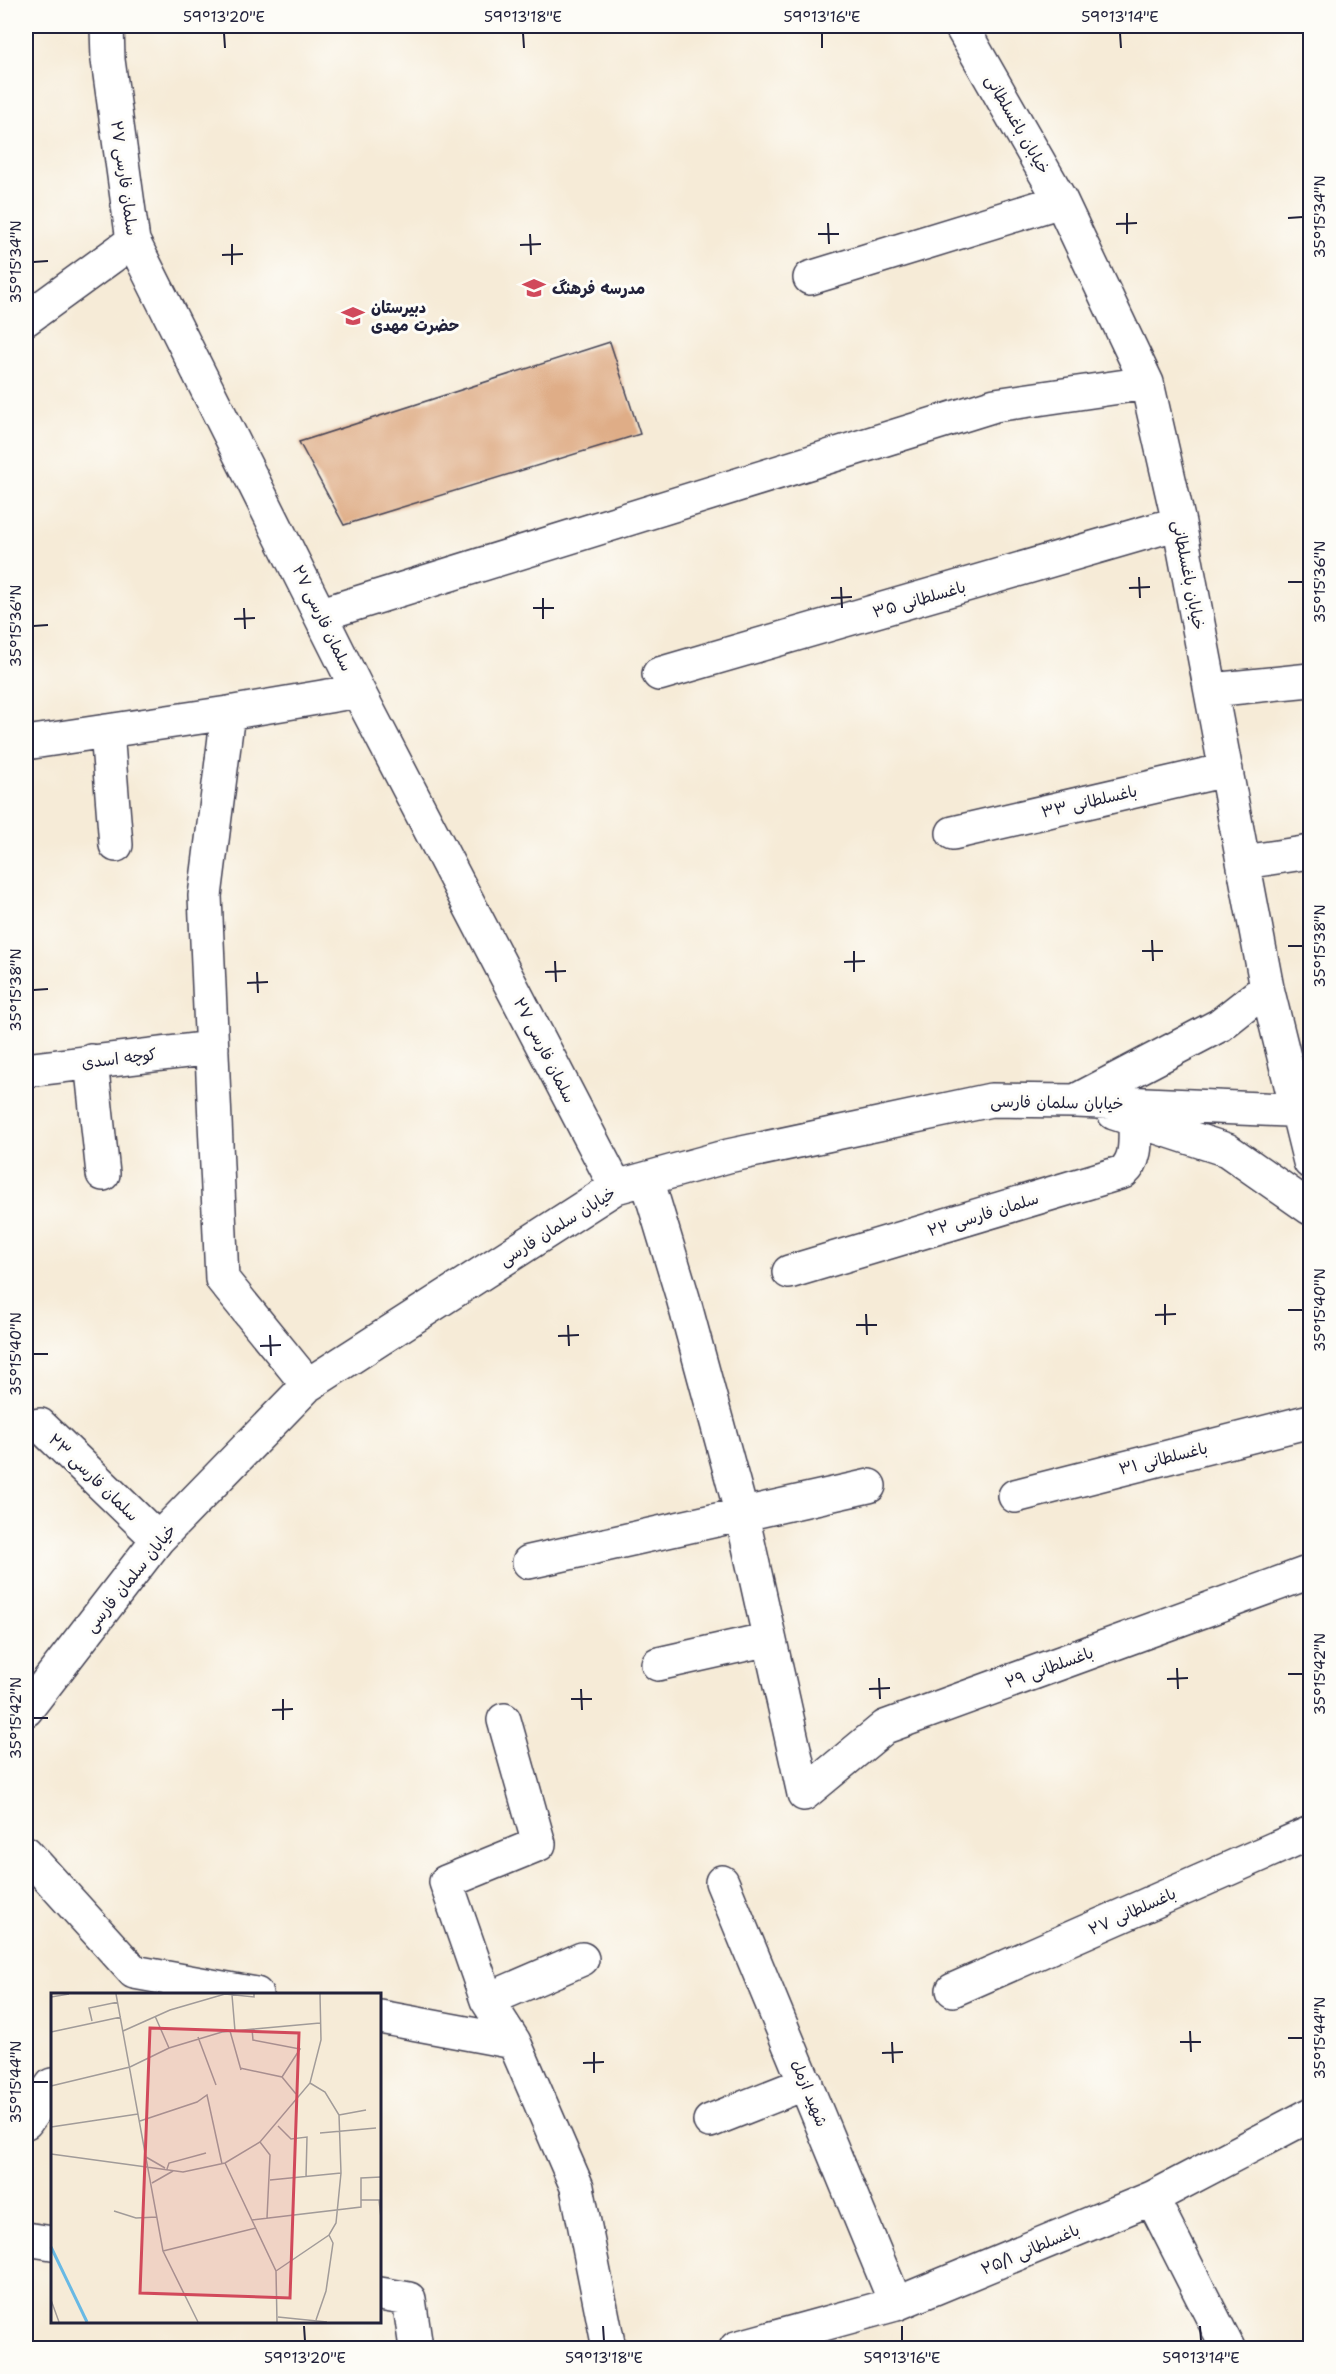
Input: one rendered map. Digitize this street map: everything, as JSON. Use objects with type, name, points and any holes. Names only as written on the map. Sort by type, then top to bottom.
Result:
[{"type":"street","name":"سلمان فارسی ۲۷","points":[[107,26],[108,60],[133,241],[322,614],[358,691],[632,1183],[683,1298],[742,1515],[804,1794]]},
{"type":"street","name":"خیابان باغسلطانی","points":[[961,26],[1061,201],[1147,383],[1179,523],[1267,988],[1304,1110],[1311,1162]]},
{"type":"street","points":[[810,278],[1061,201]]},
{"type":"street","points":[[26,319],[133,241]]},
{"type":"street","points":[[322,614],[996,405],[1147,383]]},
{"type":"street","name":"باغسلطانی ۳۵","points":[[659,674],[1179,523]]},
{"type":"street","points":[[1211,690],[1311,681]]},
{"type":"street","points":[[26,743],[358,691]]},
{"type":"street","points":[[228,713],[205,896],[222,1279],[308,1385]]},
{"type":"street","points":[[108,731],[116,844]]},
{"type":"street","name":"باغسلطانی ۳۳","points":[[953,833],[1226,770]]},
{"type":"street","points":[[1244,862],[1311,852]]},
{"type":"street","points":[[1076,1101],[1220,1026],[1267,988]]},
{"type":"street","name":"کوچه اسدی","points":[[26,1070],[212,1048]]},
{"type":"street","points":[[91,1061],[103,1174]]},
{"type":"street","name":"خیابان سلمان فارسی","points":[[26,1710],[158,1539],[308,1385],[632,1183],[728,1156],[991,1100],[1304,1110]]},
{"type":"street","points":[[1076,1101],[1227,1150],[1311,1208]]},
{"type":"street","name":"سلمان فارسی ۲۲","points":[[789,1272],[1123,1172],[1129,1167],[1134,1157],[1136,1120]]},
{"type":"street","name":"باغسلطانی ۳۱","points":[[1015,1496],[1311,1421]]},
{"type":"street","name":"سلمان فارسی ۲۳","points":[[26,1427],[40,1425],[158,1539]]},
{"type":"street","points":[[529,1562],[869,1486]]},
{"type":"street","name":"باغسلطانی ۲۹","points":[[804,1794],[885,1727],[1311,1572]]},
{"type":"street","points":[[658,1664],[769,1639]]},
{"type":"street","points":[[504,1720],[539,1844],[446,1882],[487,2000],[514,2042],[577,2187],[609,2349]]},
{"type":"street","name":"باغسلطانی ۲۷","points":[[953,1990],[1311,1833]]},
{"type":"street","points":[[26,1853],[126,1983],[234,1993]]},
{"type":"street","name":"شهید ازمل","points":[[722,1882],[896,2304]]},
{"type":"street","points":[[487,2000],[582,1959]]},
{"type":"street","points":[[381,2018],[514,2042]]},
{"type":"street","points":[[710,2121],[806,2083]]},
{"type":"street","points":[[26,2122],[51,2086]]},
{"type":"street","name":"باغسلطانی ۲۵/۱","points":[[736,2349],[896,2304],[1152,2198],[1311,2115]]},
{"type":"street","points":[[1152,2198],[1228,2349]]},
{"type":"street","points":[[26,2239],[51,2243]]},
{"type":"street","points":[[381,2294],[409,2299],[416,2349]]},
{"type":"building","points":[[610,342],[640,434],[344,525],[299,442]]},
{"type":"place","name":"مدرسه فرهنگ","points":[[534,288]]},
{"type":"place","name":"دبیرستان حضرت مهدی","points":[[353,316]]}]
